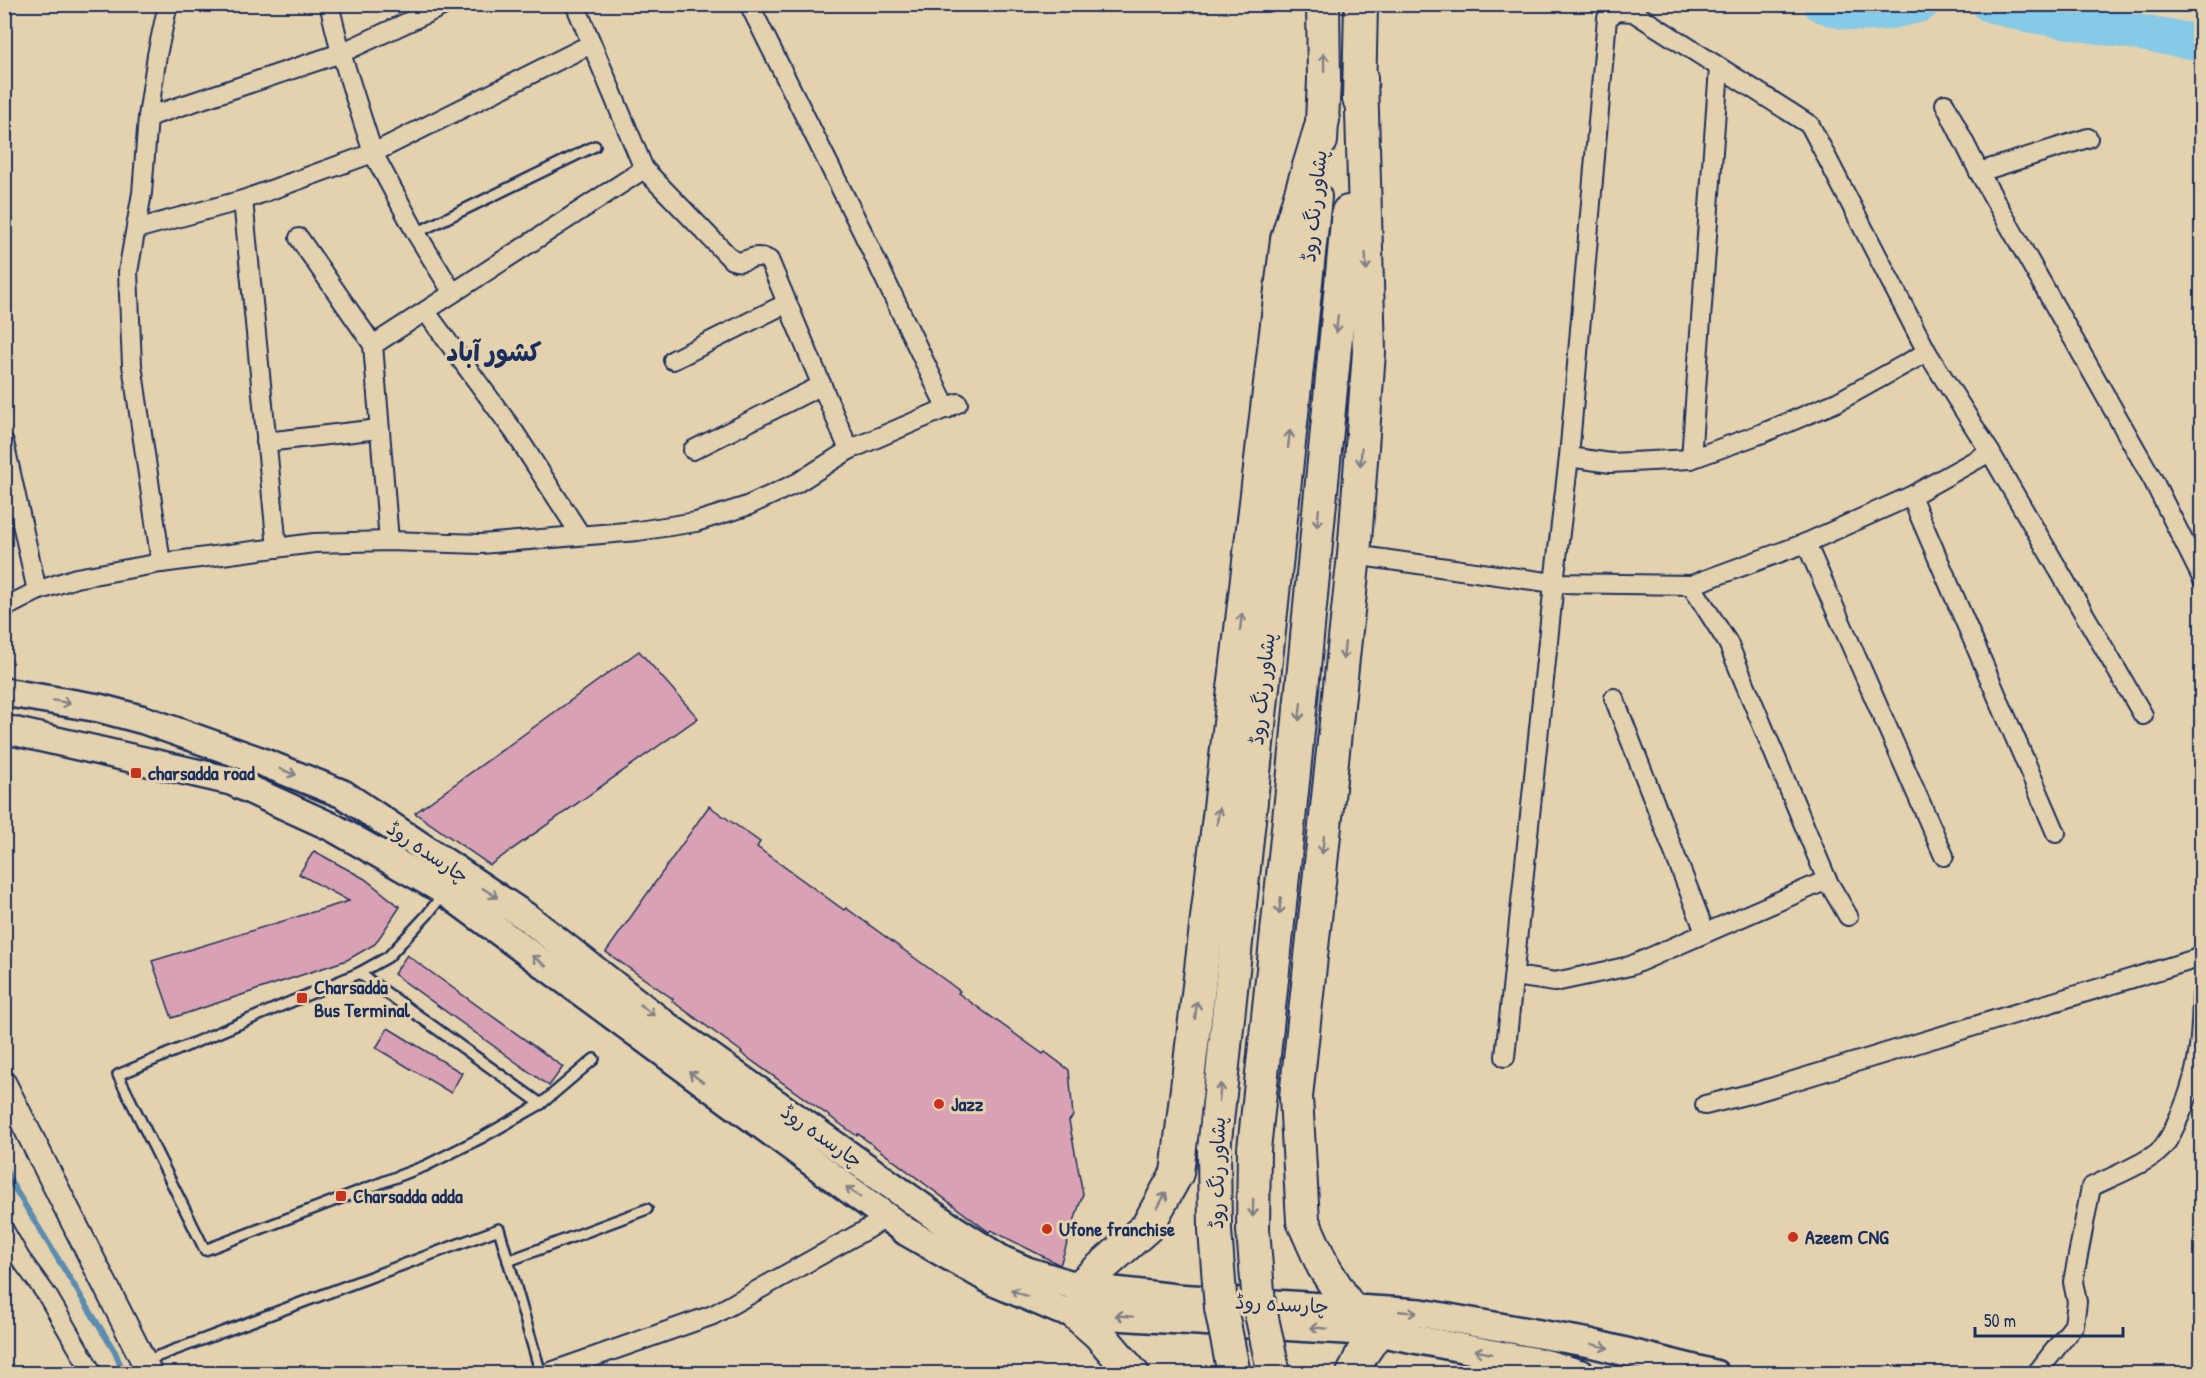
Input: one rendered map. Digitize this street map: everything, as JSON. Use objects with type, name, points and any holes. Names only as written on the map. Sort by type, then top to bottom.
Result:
[{"type":"highway","name":"پشاور رنگ روڈ","points":[[1234,1374],[1221,1308],[1215,1230],[1214,1150],[1323,120],[1323,4]]},
{"type":"highway","name":"پشاور رنگ روڈ","points":[[1274,1374],[1259,1304],[1253,1230],[1254,1149],[1295,760],[1361,78],[1361,4]]},
{"type":"highway","points":[[1349,1307],[1323,1266],[1303,1221],[1296,1097],[1354,555],[1369,352],[1361,78]]},
{"type":"highway","points":[[1133,1374],[1099,1334],[1077,1300],[1147,1227],[1177,1173],[1287,239],[1323,120]]},
{"type":"highway","points":[[1353,1374],[1362,1354],[1377,1332]]},
{"type":"main road","name":"چارسدہ روڈ","points":[[4,693],[99,708],[144,720],[257,760],[343,794],[452,883],[887,1218],[994,1282],[1060,1310],[1077,1300],[1176,1298],[1421,1313],[1578,1341],[1715,1374]]},
{"type":"main road","name":"چارسدہ روڈ","points":[[4,729],[231,781],[528,918],[668,1026],[954,1230],[1002,1260],[1028,1271],[1077,1300],[1377,1332],[1547,1364],[1581,1374]]},
{"type":"street","points":[[161,563],[132,365],[128,272],[142,193],[148,117],[157,55],[168,4]]},
{"type":"street","points":[[329,4],[341,53],[373,153],[416,233],[453,293]]},
{"type":"street","points":[[148,117],[341,53],[447,4]]},
{"type":"street","points":[[575,4],[644,170],[732,260],[737,262],[761,256],[769,260],[849,450]]},
{"type":"street","points":[[4,608],[37,591],[76,578],[161,563],[277,548],[346,541],[481,544],[638,531],[696,522],[747,506],[796,483],[849,450],[952,406],[749,4]]},
{"type":"street","points":[[1504,1056],[1569,457],[1607,18],[1618,11],[1633,12],[1810,125],[1927,352],[1990,452],[2143,716]]},
{"type":"street","points":[[136,229],[243,200],[373,153],[591,44]]},
{"type":"street","points":[[1691,459],[1719,68]]},
{"type":"street","points":[[1945,104],[1978,172],[2153,480],[2202,578]]},
{"type":"street","points":[[1978,172],[2088,138]]},
{"type":"street","points":[[373,345],[644,170]]},
{"type":"street","points":[[243,200],[277,548]]},
{"type":"street","points":[[299,238],[373,345],[389,541]]},
{"type":"street","points":[[673,360],[787,303]]},
{"type":"street","points":[[426,312],[515,433],[580,534]]},
{"type":"street","points":[[1569,457],[1611,463],[1691,459],[1763,433],[1837,402],[1927,352]]},
{"type":"street","points":[[693,450],[822,385]]},
{"type":"street","points":[[266,442],[379,429]]},
{"type":"street","points":[[4,442],[37,591]]},
{"type":"street","points":[[1354,555],[1554,583],[1691,585],[1806,543],[1911,496],[1990,452]]},
{"type":"street","points":[[1911,496],[2056,833]]},
{"type":"street","points":[[1806,543],[1944,856]]},
{"type":"street","points":[[1691,585],[1728,643],[1827,879],[1848,916]]},
{"type":"street","points":[[1614,698],[1705,932]]},
{"type":"street","points":[[1514,976],[1556,982],[1630,966],[1827,879]]},
{"type":"street","points":[[1705,1105],[1757,1092],[2202,957]]},
{"type":"street","points":[[2036,1374],[2074,1325],[2077,1302],[2073,1282],[2091,1187],[2158,1152],[2171,1134],[2184,1108],[2196,1075],[2201,1037],[2202,996]]},
{"type":"street","points":[[4,1084],[148,1367]]},
{"type":"street","points":[[543,1374],[713,1315],[887,1218]]},
{"type":"street","points":[[4,1230],[20,1258],[47,1295],[93,1374]]},
{"type":"lane","points":[[416,233],[595,146]]},
{"type":"lane","points":[[452,883],[428,915],[388,957],[359,973],[118,1075],[205,1250],[425,1166],[482,1138],[541,1104],[594,1059]]},
{"type":"lane","points":[[359,973],[541,1104]]},
{"type":"lane","points":[[508,1261],[647,1209]]},
{"type":"lane","points":[[148,1367],[499,1229],[543,1374]]},
{"type":"building","points":[[639,651],[698,718],[490,865],[415,813]]},
{"type":"building","points":[[709,806],[760,842],[757,847],[844,910],[846,908],[960,991],[958,993],[1069,1070],[1073,1116],[1069,1121],[1083,1194],[1060,1265],[991,1230],[989,1232],[858,1134],[857,1136],[741,1053],[672,1001],[673,999],[606,952]]},
{"type":"building","points":[[314,851],[365,879],[400,907],[375,944],[347,960],[172,1018],[152,961],[349,901],[299,874]]},
{"type":"building","points":[[407,955],[563,1067],[549,1086],[394,974]]},
{"type":"building","points":[[388,1028],[462,1073],[451,1093],[376,1048]]},
{"type":"waterway","points":[[1821,4],[1846,12],[1859,13],[1883,12],[1921,4]]},
{"type":"waterway","points":[[1989,4],[2026,14],[2202,43]]},
{"type":"waterway","points":[[4,1166],[12,1184],[115,1352],[124,1374]]},
{"type":"place","name":"charsadda road","points":[[136,773]]},
{"type":"place","name":"Charsadda Bus Terminal","points":[[302,998]]},
{"type":"place","name":"Jazz","points":[[939,1104]]},
{"type":"place","name":"Charsadda adda","points":[[341,1196]]},
{"type":"place","name":"Ufone franchise","points":[[1047,1229]]},
{"type":"place","name":"Azeem CNG","points":[[1793,1237]]},
{"type":"district","name":"کشور آباد","points":[[494,352]]}]
